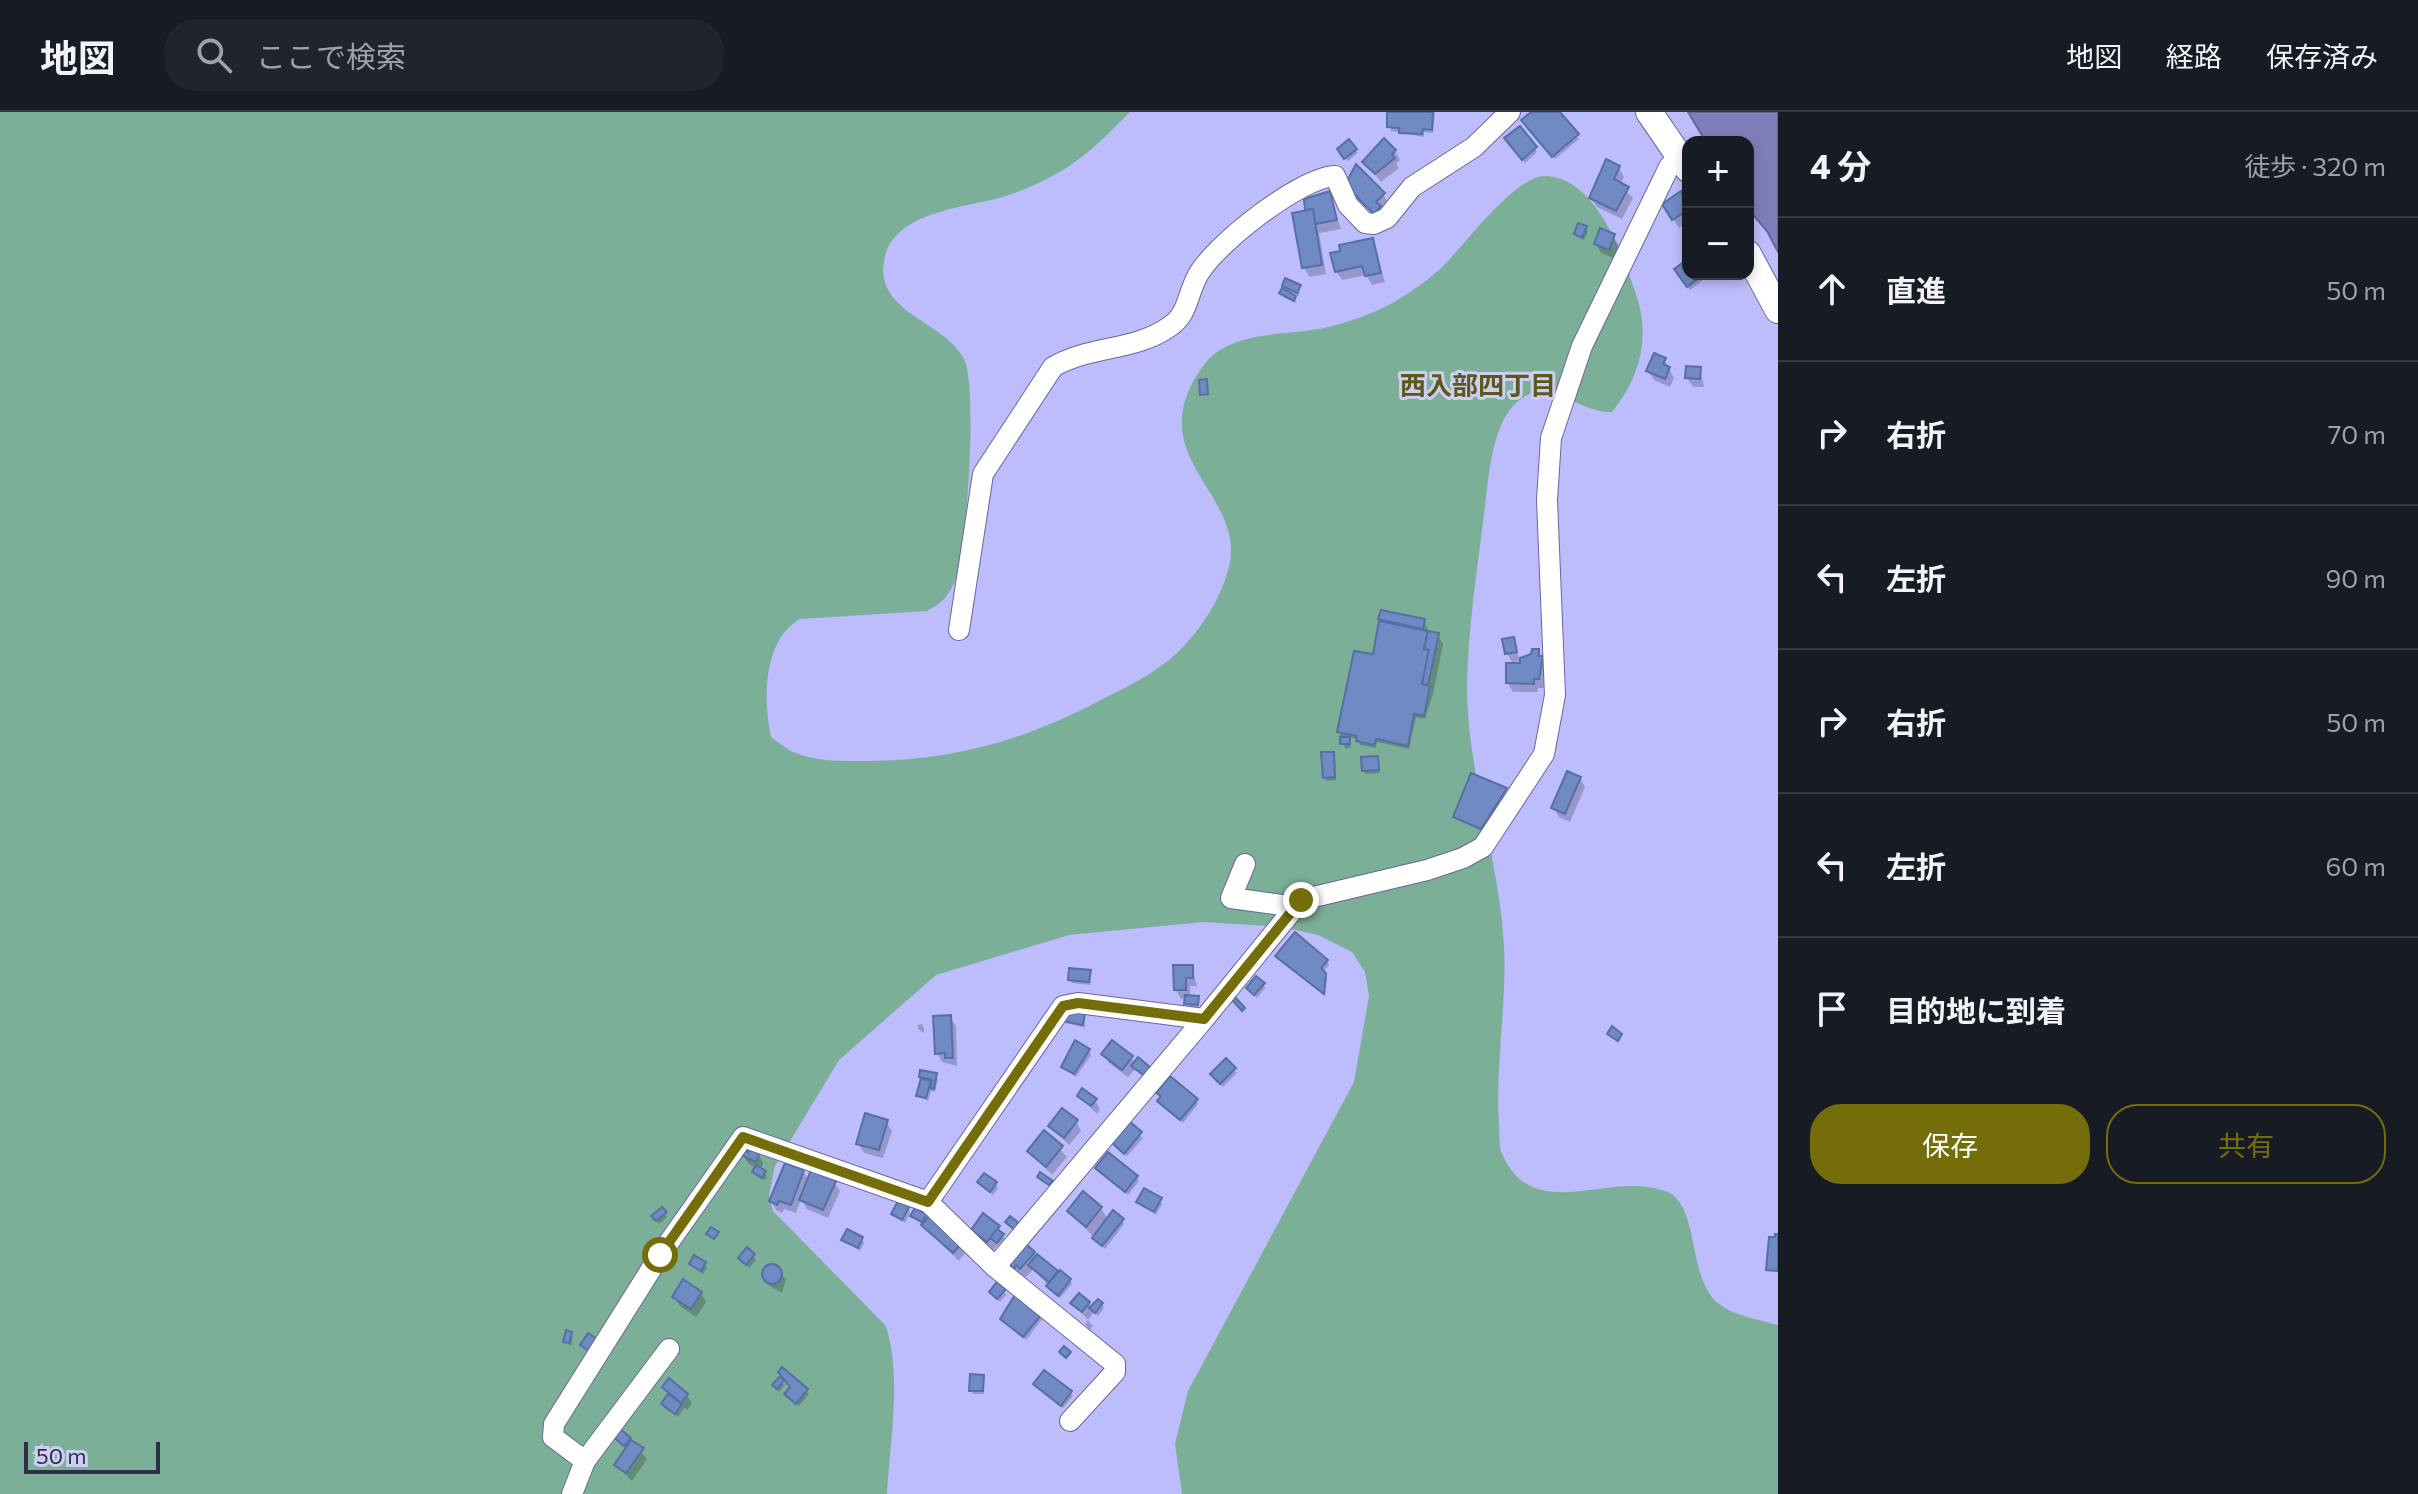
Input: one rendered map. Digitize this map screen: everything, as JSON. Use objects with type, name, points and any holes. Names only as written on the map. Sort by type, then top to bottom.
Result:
[{"type":"main road","points":[[1649,112],[1682,162]]},
{"type":"main road","points":[[1754,265],[1778,310]]},
{"type":"street","points":[[959,630],[983,474],[1053,367],[1065,360],[1121,348],[1169,328],[1184,314],[1198,275],[1219,247],[1299,188],[1324,176],[1335,176],[1348,205],[1365,223],[1374,224],[1387,218],[1412,187],[1474,147],[1510,112]]},
{"type":"street","points":[[995,1267],[1301,900],[1427,870],[1463,858],[1483,847],[1544,754],[1555,695],[1547,500],[1551,438],[1582,346],[1669,167],[1682,163]]},
{"type":"street","points":[[1245,864],[1231,898],[1296,907]]},
{"type":"street","points":[[928,1202],[1063,1006],[1078,1003],[1204,1019]]},
{"type":"street","points":[[585,1461],[553,1437],[554,1424],[660,1255],[743,1137],[928,1202],[995,1267],[1115,1364],[1115,1372],[1070,1421]]},
{"type":"street","points":[[572,1494],[585,1461],[669,1349]]},
{"type":"green space","points":[[0,112],[1130,112],[1083,156],[1052,176],[1006,196],[953,208],[916,221],[901,231],[890,244],[884,261],[884,279],[890,293],[900,305],[955,346],[964,359],[970,401],[967,505],[955,581],[937,605],[927,611],[800,619],[779,641],[772,656],[767,689],[771,737],[804,756],[840,761],[930,757],[989,745],[1074,713],[1142,679],[1169,660],[1193,636],[1213,606],[1227,574],[1231,546],[1225,521],[1188,452],[1182,427],[1186,399],[1203,366],[1214,354],[1242,340],[1333,326],[1391,304],[1435,273],[1490,214],[1520,186],[1534,178],[1547,176],[1565,180],[1580,190],[1604,220],[1622,257],[1640,308],[1642,340],[1636,370],[1612,412],[1600,411],[1552,394],[1529,394],[1518,401],[1502,422],[1490,465],[1471,618],[1467,686],[1472,751],[1496,880],[1504,945],[1498,1102],[1500,1145],[1503,1156],[1517,1176],[1534,1188],[1575,1192],[1643,1186],[1665,1191],[1676,1198],[1684,1210],[1709,1292],[1719,1304],[1732,1312],[1778,1325],[1778,1494],[1182,1494],[1175,1444],[1188,1391],[1354,1082],[1369,996],[1365,972],[1352,952],[1318,935],[1282,927],[1203,922],[1069,935],[936,975],[839,1060],[775,1166],[769,1195],[773,1211],[886,1326],[894,1388],[887,1494],[0,1494]]},
{"type":"water","points":[[1688,112],[1778,112],[1778,252],[1767,231],[1754,216],[1754,136],[1702,136]]},
{"type":"building","points":[[1387,112],[1433,112],[1432,130],[1423,129],[1422,134],[1399,133],[1399,128],[1387,127]]},
{"type":"building","points":[[1531,112],[1560,112],[1579,134],[1552,157],[1521,120]]},
{"type":"building","points":[[1520,126],[1537,147],[1522,160],[1504,138]]},
{"type":"building","points":[[1384,138],[1396,150],[1392,154],[1395,158],[1375,174],[1362,162]]},
{"type":"building","points":[[1349,139],[1357,149],[1344,159],[1337,149]]},
{"type":"building","points":[[1606,159],[1620,166],[1614,179],[1629,187],[1616,211],[1589,198]]},
{"type":"building","points":[[1356,164],[1385,193],[1376,202],[1381,206],[1374,214],[1345,185]]},
{"type":"building","points":[[1330,191],[1337,220],[1315,224],[1313,209],[1305,210],[1304,199]]},
{"type":"building","points":[[1681,191],[1682,214],[1672,220],[1662,204]]},
{"type":"building","points":[[1313,209],[1322,265],[1302,268],[1292,213]]},
{"type":"building","points":[[1578,223],[1587,226],[1582,238],[1574,234]]},
{"type":"building","points":[[1600,228],[1615,234],[1609,250],[1594,244]]},
{"type":"building","points":[[1373,238],[1381,273],[1365,276],[1362,266],[1335,272],[1330,253],[1340,251],[1339,245]]},
{"type":"building","points":[[1682,263],[1682,280],[1696,280],[1687,287],[1674,269]]},
{"type":"building","points":[[1285,278],[1301,285],[1297,293],[1282,286]]},
{"type":"building","points":[[1282,288],[1296,296],[1294,301],[1279,293]]},
{"type":"building","points":[[1654,353],[1666,358],[1663,364],[1670,367],[1665,379],[1646,371]]},
{"type":"building","points":[[1686,366],[1701,367],[1700,379],[1685,378]]},
{"type":"building","points":[[1207,379],[1208,394],[1200,395],[1199,380]]},
{"type":"building","points":[[1381,610],[1425,619],[1423,629],[1378,619]]},
{"type":"building","points":[[1379,621],[1428,631],[1424,649],[1429,650],[1422,684],[1430,686],[1424,716],[1414,714],[1408,746],[1376,739],[1374,745],[1356,741],[1357,736],[1337,732],[1354,651],[1373,654]]},
{"type":"building","points":[[1428,631],[1439,633],[1428,685],[1422,684],[1429,650],[1424,649]]},
{"type":"building","points":[[1514,637],[1517,652],[1505,654],[1502,639]]},
{"type":"building","points":[[1532,649],[1539,649],[1539,656],[1543,656],[1539,679],[1534,679],[1534,684],[1506,683],[1506,663],[1520,663],[1520,658],[1531,654]]},
{"type":"building","points":[[1340,737],[1350,737],[1350,744],[1340,744]]},
{"type":"building","points":[[1321,752],[1334,752],[1335,777],[1323,778]]},
{"type":"building","points":[[1378,756],[1379,770],[1362,771],[1361,757]]},
{"type":"building","points":[[1567,771],[1581,777],[1565,814],[1551,808]]},
{"type":"building","points":[[1471,773],[1507,788],[1481,829],[1453,817]]},
{"type":"building","points":[[1295,932],[1328,960],[1321,968],[1326,973],[1324,994],[1275,956]]},
{"type":"building","points":[[1173,965],[1193,965],[1193,978],[1186,978],[1186,990],[1174,990]]},
{"type":"building","points":[[1069,968],[1091,970],[1089,982],[1068,980]]},
{"type":"building","points":[[1256,976],[1265,983],[1254,995],[1246,988]]},
{"type":"building","points":[[1185,995],[1199,996],[1198,1005],[1184,1004]]},
{"type":"building","points":[[1235,997],[1245,1008],[1242,1011],[1232,1000]]},
{"type":"building","points":[[1064,1010],[1085,1013],[1083,1025],[1056,1020]]},
{"type":"building","points":[[951,1015],[953,1058],[945,1058],[945,1053],[935,1054],[933,1016]]},
{"type":"building","points":[[1612,1026],[1622,1034],[1618,1041],[1607,1034]]},
{"type":"building","points":[[1075,1040],[1090,1049],[1074,1074],[1061,1067]]},
{"type":"building","points":[[1112,1040],[1133,1056],[1122,1070],[1101,1054]]},
{"type":"building","points":[[1138,1057],[1151,1068],[1145,1076],[1131,1066]]},
{"type":"building","points":[[1226,1058],[1236,1068],[1220,1084],[1210,1074]]},
{"type":"building","points":[[920,1070],[937,1073],[934,1089],[930,1088],[932,1080],[919,1077]]},
{"type":"building","points":[[1170,1076],[1198,1099],[1180,1120],[1157,1101],[1161,1096],[1156,1093]]},
{"type":"building","points":[[921,1078],[931,1081],[926,1098],[916,1096]]},
{"type":"building","points":[[1082,1088],[1097,1099],[1091,1106],[1077,1096]]},
{"type":"building","points":[[1062,1108],[1078,1120],[1064,1138],[1048,1126]]},
{"type":"building","points":[[865,1113],[888,1120],[879,1150],[856,1144]]},
{"type":"building","points":[[1129,1121],[1142,1132],[1124,1154],[1111,1142]]},
{"type":"building","points":[[1044,1130],[1063,1146],[1046,1167],[1027,1151]]},
{"type":"building","points":[[750,1148],[760,1152],[756,1162],[741,1155],[744,1149],[748,1152]]},
{"type":"building","points":[[1108,1152],[1138,1176],[1125,1192],[1095,1168]]},
{"type":"building","points":[[785,1163],[804,1170],[791,1205],[779,1201],[777,1205],[769,1201]]},
{"type":"building","points":[[756,1165],[766,1171],[762,1178],[752,1172]]},
{"type":"building","points":[[811,1170],[836,1181],[823,1210],[799,1200]]},
{"type":"building","points":[[1040,1172],[1053,1181],[1049,1185],[1037,1177]]},
{"type":"building","points":[[984,1173],[997,1182],[990,1192],[977,1182]]},
{"type":"building","points":[[1144,1188],[1162,1198],[1154,1212],[1136,1202]]},
{"type":"building","points":[[1083,1191],[1102,1207],[1086,1227],[1067,1211]]},
{"type":"building","points":[[898,1201],[909,1207],[902,1220],[891,1214]]},
{"type":"building","points":[[662,1207],[667,1212],[656,1221],[651,1216]]},
{"type":"building","points":[[915,1208],[927,1214],[922,1222],[910,1216]]},
{"type":"building","points":[[1113,1210],[1124,1219],[1102,1246],[1092,1238]]},
{"type":"building","points":[[983,1213],[1000,1226],[987,1242],[971,1230]]},
{"type":"building","points":[[929,1216],[962,1243],[953,1253],[921,1225]]},
{"type":"building","points":[[1010,1216],[1020,1224],[1015,1230],[1005,1222]]},
{"type":"building","points":[[711,1227],[719,1232],[714,1239],[706,1234]]},
{"type":"building","points":[[847,1229],[863,1237],[858,1248],[841,1240]]},
{"type":"building","points":[[997,1229],[1004,1234],[997,1243],[990,1238]]},
{"type":"building","points":[[1778,1234],[1778,1271],[1766,1270],[1769,1237],[1775,1237]]},
{"type":"building","points":[[1026,1244],[1035,1252],[1020,1269],[1016,1265],[1014,1269],[1009,1264]]},
{"type":"building","points":[[747,1247],[755,1254],[746,1265],[738,1258]]},
{"type":"building","points":[[1037,1254],[1058,1271],[1049,1282],[1028,1265]]},
{"type":"building","points":[[694,1255],[706,1262],[701,1271],[689,1264]]},
{"type":"building","points":[[772,1264],[779,1267],[782,1274],[779,1281],[772,1284],[765,1281],[762,1274],[765,1267]]},
{"type":"building","points":[[1060,1270],[1071,1279],[1058,1296],[1046,1286]]},
{"type":"building","points":[[683,1279],[702,1292],[691,1309],[672,1297]]},
{"type":"building","points":[[997,1282],[1006,1289],[997,1299],[989,1292]]},
{"type":"building","points":[[1016,1293],[1042,1314],[1023,1337],[1000,1319]]},
{"type":"building","points":[[1079,1293],[1090,1302],[1082,1312],[1070,1303]]},
{"type":"building","points":[[1098,1299],[1103,1303],[1095,1313],[1089,1308]]},
{"type":"building","points":[[566,1330],[572,1332],[569,1343],[563,1342]]},
{"type":"building","points":[[588,1333],[600,1341],[592,1353],[580,1345]]},
{"type":"building","points":[[1064,1346],[1071,1352],[1066,1358],[1059,1352]]},
{"type":"building","points":[[782,1367],[808,1389],[796,1404],[784,1394],[790,1387],[778,1372]]},
{"type":"building","points":[[1044,1370],[1072,1391],[1061,1406],[1033,1384]]},
{"type":"building","points":[[970,1374],[984,1375],[983,1391],[969,1391]]},
{"type":"building","points":[[779,1377],[784,1380],[777,1389],[772,1385]]},
{"type":"building","points":[[669,1378],[688,1394],[681,1403],[662,1387]]},
{"type":"building","points":[[668,1394],[682,1404],[675,1414],[661,1404]]},
{"type":"building","points":[[619,1428],[631,1438],[624,1446],[612,1436]]},
{"type":"building","points":[[631,1440],[644,1448],[626,1473],[614,1465]]},
{"type":"district","name":"西入部四丁目","points":[[1478,386]]},
{"type":"route","points":[[660,1255],[743,1137],[928,1202],[1063,1006],[1078,1003],[1204,1019],[1277,934],[1301,900]]}]
